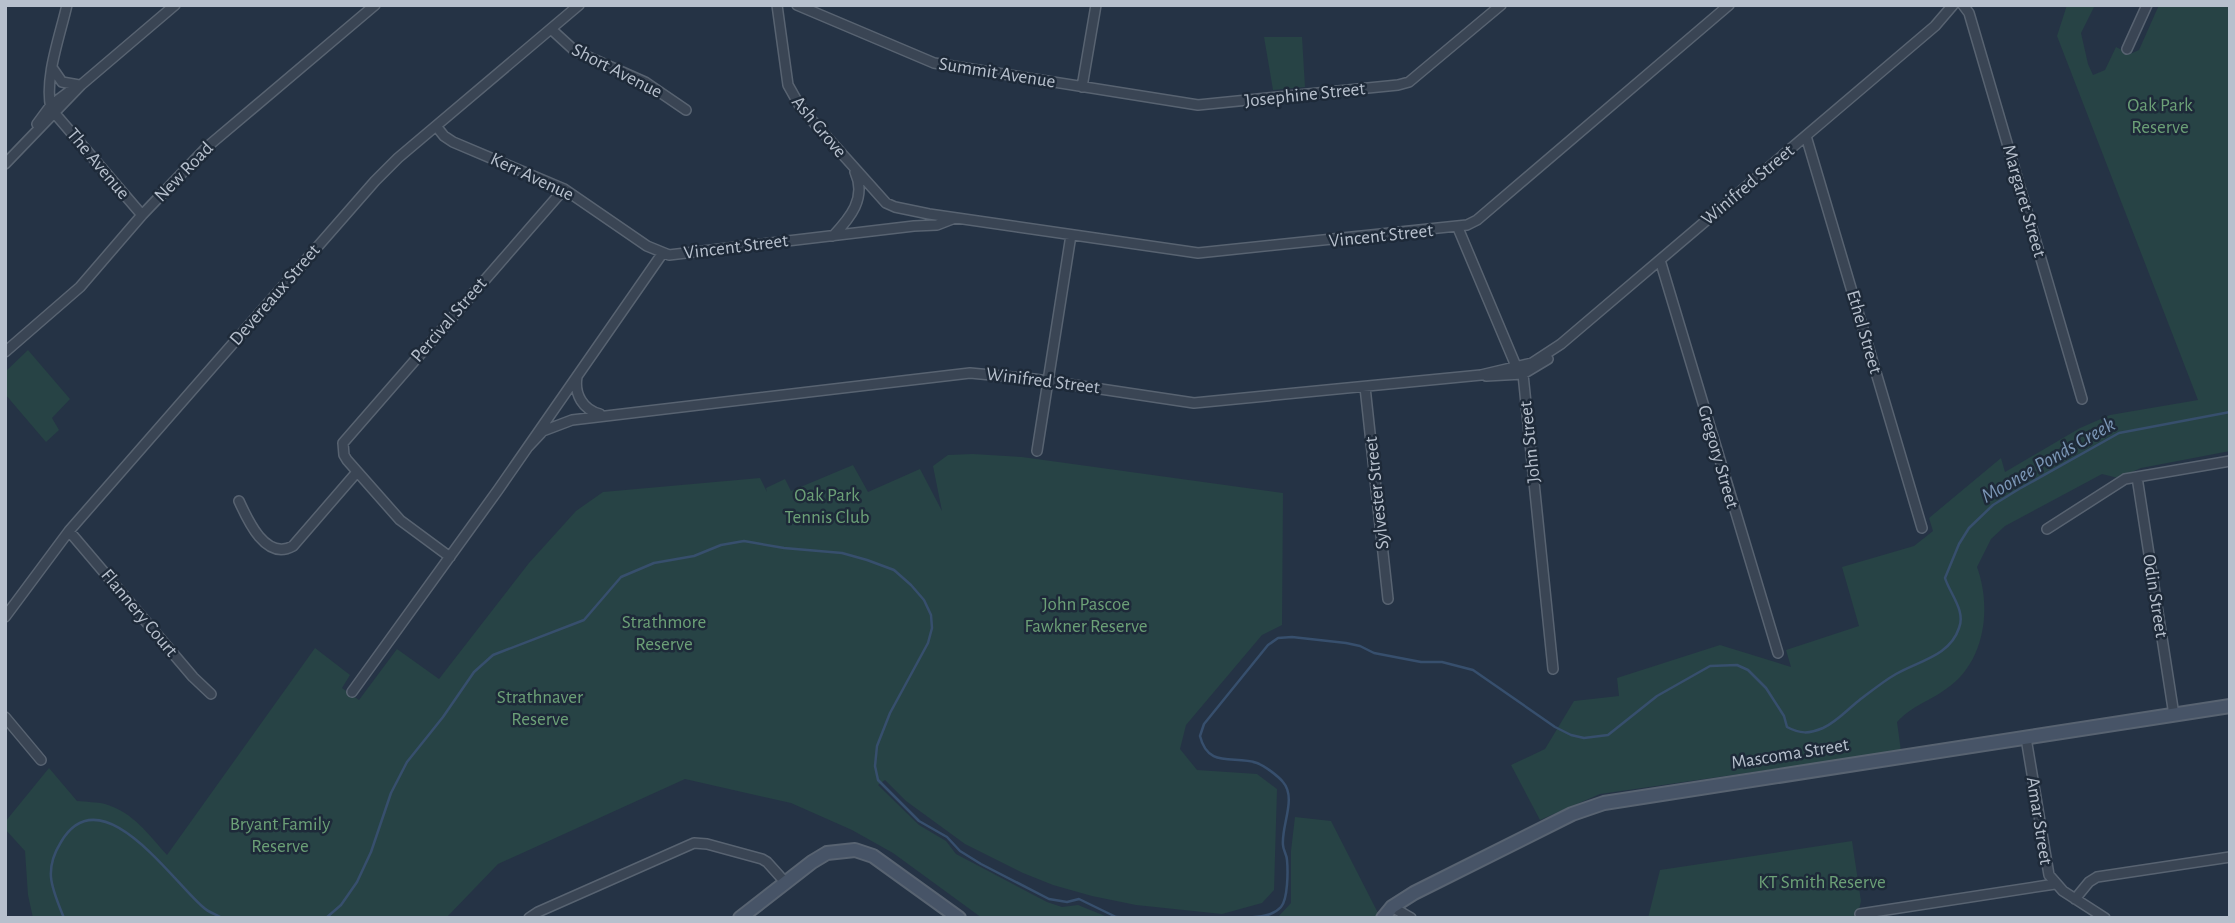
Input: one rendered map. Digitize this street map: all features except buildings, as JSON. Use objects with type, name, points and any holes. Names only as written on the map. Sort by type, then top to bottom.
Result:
[{"type":"main road","name":"Mascoma Street","points":[[1383,918],[1392,907],[1414,893],[1572,814],[1605,803],[2230,706]]},
{"type":"main road","points":[[740,918],[811,862],[827,853],[855,850],[873,856],[959,918]]},
{"type":"street","points":[[52,109],[49,92],[67,5]]},
{"type":"street","points":[[5,164],[32,135],[40,119],[64,94],[81,85],[175,5]]},
{"type":"street","name":"New Road","points":[[5,352],[79,287],[207,147],[375,5]]},
{"type":"street","name":"Devereaux Street","points":[[5,617],[69,531],[375,181],[579,5]]},
{"type":"street","name":"Ash Grove","points":[[777,5],[790,93],[886,203],[929,214]]},
{"type":"street","name":"Summit Avenue","points":[[797,5],[934,63],[1082,87]]},
{"type":"street","points":[[1082,87],[1096,5]]},
{"type":"street","name":"Josephine Street","points":[[1082,87],[1206,105],[1398,85],[1419,75],[1501,5]]},
{"type":"street","name":"Vincent Street","points":[[929,214],[1198,253],[1458,228],[1477,220],[1729,5]]},
{"type":"street","name":"Winifred Street","points":[[1481,375],[1493,377],[1523,374],[1541,365],[1561,344],[1935,26],[1953,5]]},
{"type":"street","name":"Winifred Street","points":[[1935,26],[1947,20],[1962,5]]},
{"type":"street","name":"Margaret Street","points":[[1962,5],[1969,13],[2082,398]]},
{"type":"street","points":[[2127,49],[2147,5]]},
{"type":"street","name":"Short Avenue","points":[[551,29],[575,51],[645,82],[686,110]]},
{"type":"street","points":[[53,69],[63,82],[81,85]]},
{"type":"street","name":"The Avenue","points":[[52,109],[142,215]]},
{"type":"street","name":"Kerr Avenue","points":[[436,126],[453,142],[564,190],[662,254]]},
{"type":"street","name":"Ethel Street","points":[[1806,136],[1922,528]]},
{"type":"street","name":"Ash Grove","points":[[833,236],[856,207],[859,184],[851,164]]},
{"type":"street","name":"Percival Street","points":[[358,472],[344,455],[343,443],[346,438],[564,190]]},
{"type":"street","points":[[914,226],[929,214]]},
{"type":"street","name":"Vincent Street","points":[[352,692],[662,254],[937,225],[956,218]]},
{"type":"street","name":"John Street","points":[[1458,228],[1516,366],[1523,374],[1553,669]]},
{"type":"street","points":[[1037,451],[1069,235]]},
{"type":"street","name":"Gregory Street","points":[[1660,260],[1778,653]]},
{"type":"street","name":"Winifred Street","points":[[527,447],[550,427],[572,420],[970,373],[1194,402],[1481,375],[1532,363],[1561,344]]},
{"type":"street","points":[[578,374],[576,387],[583,404],[592,412],[605,416]]},
{"type":"street","name":"Sylvester Street","points":[[1366,387],[1388,599]]},
{"type":"street","points":[[2047,529],[2124,479],[2230,461]]},
{"type":"street","points":[[239,502],[254,529],[271,547],[281,551],[293,546],[358,472],[400,520],[450,557]]},
{"type":"street","name":"Odin Street","points":[[2137,477],[2174,715]]},
{"type":"street","name":"Flannery Court","points":[[69,531],[193,677],[211,694]]},
{"type":"street","points":[[5,717],[41,760]]},
{"type":"street","name":"Amar Street","points":[[2026,738],[2046,867],[2055,884],[2105,918]]},
{"type":"street","points":[[529,918],[548,907],[694,844],[707,844],[762,859],[775,869],[785,882]]},
{"type":"street","points":[[2075,899],[2089,882],[2097,877],[2230,857]]},
{"type":"street","points":[[1860,914],[2055,884]]},
{"type":"street","points":[[1392,907],[1411,918]]},
{"type":"green space","name":"Oak Park Reserve","points":[[2067,5],[2095,5],[2081,33],[2093,75],[2105,70],[2116,47],[2130,54],[2139,50],[2159,5],[2230,5],[2230,451],[2141,468],[2118,478],[2102,474],[2005,526],[1991,539],[1977,567],[1982,583],[1984,617],[1977,650],[1959,678],[1897,722],[1901,751],[1600,794],[1540,820],[1511,765],[1545,749],[1574,701],[1619,696],[1617,678],[1720,645],[1791,667],[1786,650],[1859,626],[1842,567],[1914,546],[1933,531],[1929,518],[2001,458],[2005,472],[2080,428],[2110,415],[2198,400],[2057,36]]},
{"type":"green space","points":[[1264,37],[1302,37],[1305,87],[1273,90]]},
{"type":"green space","points":[[28,350],[70,399],[52,418],[59,430],[46,442],[5,394],[5,372]]},
{"type":"green space","points":[[948,455],[1022,457],[1283,493],[1282,625],[1262,635],[1186,725],[1180,749],[1197,770],[1257,774],[1277,789],[1274,890],[1262,903],[1222,914],[1136,905],[1053,885],[965,844],[906,801],[885,780],[878,785],[919,825],[946,841],[956,854],[1047,902],[1062,907],[1078,905],[1110,918],[982,918],[893,853],[852,830],[791,803],[685,779],[498,864],[446,918],[33,918],[28,895],[25,851],[5,829],[5,822],[49,768],[77,801],[105,804],[124,813],[140,825],[167,855],[315,648],[350,675],[342,688],[359,700],[397,649],[439,679],[529,563],[576,511],[603,492],[760,478],[767,492],[766,488],[785,479],[791,491],[853,465],[868,492],[920,469],[942,511],[933,466]]},
{"type":"green space","points":[[1295,817],[1331,821],[1378,913],[1375,918],[1277,918],[1291,903],[1291,851]]},
{"type":"green space","name":"KT Smith Reserve","points":[[1852,841],[1861,901],[1857,918],[1648,918],[1660,870]]},
{"type":"waterway","name":"Moonee Ponds Creek","points":[[1240,918],[1267,915],[1277,911],[1283,903],[1287,871],[1283,837],[1289,796],[1283,782],[1267,769],[1257,763],[1215,757],[1209,753],[1200,736],[1204,724],[1268,645],[1278,638],[1346,643],[1374,653],[1421,662],[1442,662],[1473,670],[1555,727],[1584,738],[1608,735],[1657,696],[1710,666],[1737,665],[1748,670],[1766,688],[1784,716],[1787,727],[1800,732],[1813,731],[1832,723],[1891,677],[1932,657],[1955,637],[1961,622],[1960,615],[1945,578],[1969,528],[1993,505],[2119,433],[2230,412]]},
{"type":"waterway","name":"Moonee Ponds Creek","points":[[326,918],[341,905],[357,882],[371,852],[391,793],[407,762],[474,672],[493,655],[584,620],[621,577],[654,563],[694,556],[721,545],[744,541],[842,553],[894,570],[911,585],[924,600],[931,615],[932,628],[928,643],[890,713],[877,746],[875,766],[878,780],[919,821],[947,837],[960,851],[981,864],[1049,899],[1067,902],[1079,899],[1116,917],[1140,918]]},
{"type":"waterway","name":"Moonee Ponds Creek","points":[[64,918],[51,880],[55,852],[77,824],[96,820],[116,826],[136,840],[203,907],[222,918]]},
{"type":"park label","name":"Oak Park Tennis Club","points":[[827,506]]},
{"type":"park label","name":"John Pascoe Fawkner Reserve","points":[[1086,615]]},
{"type":"park label","name":"Strathmore Reserve","points":[[664,633]]},
{"type":"park label","name":"Strathnaver Reserve","points":[[540,708]]},
{"type":"park label","name":"Bryant Family Reserve","points":[[280,835]]}]
